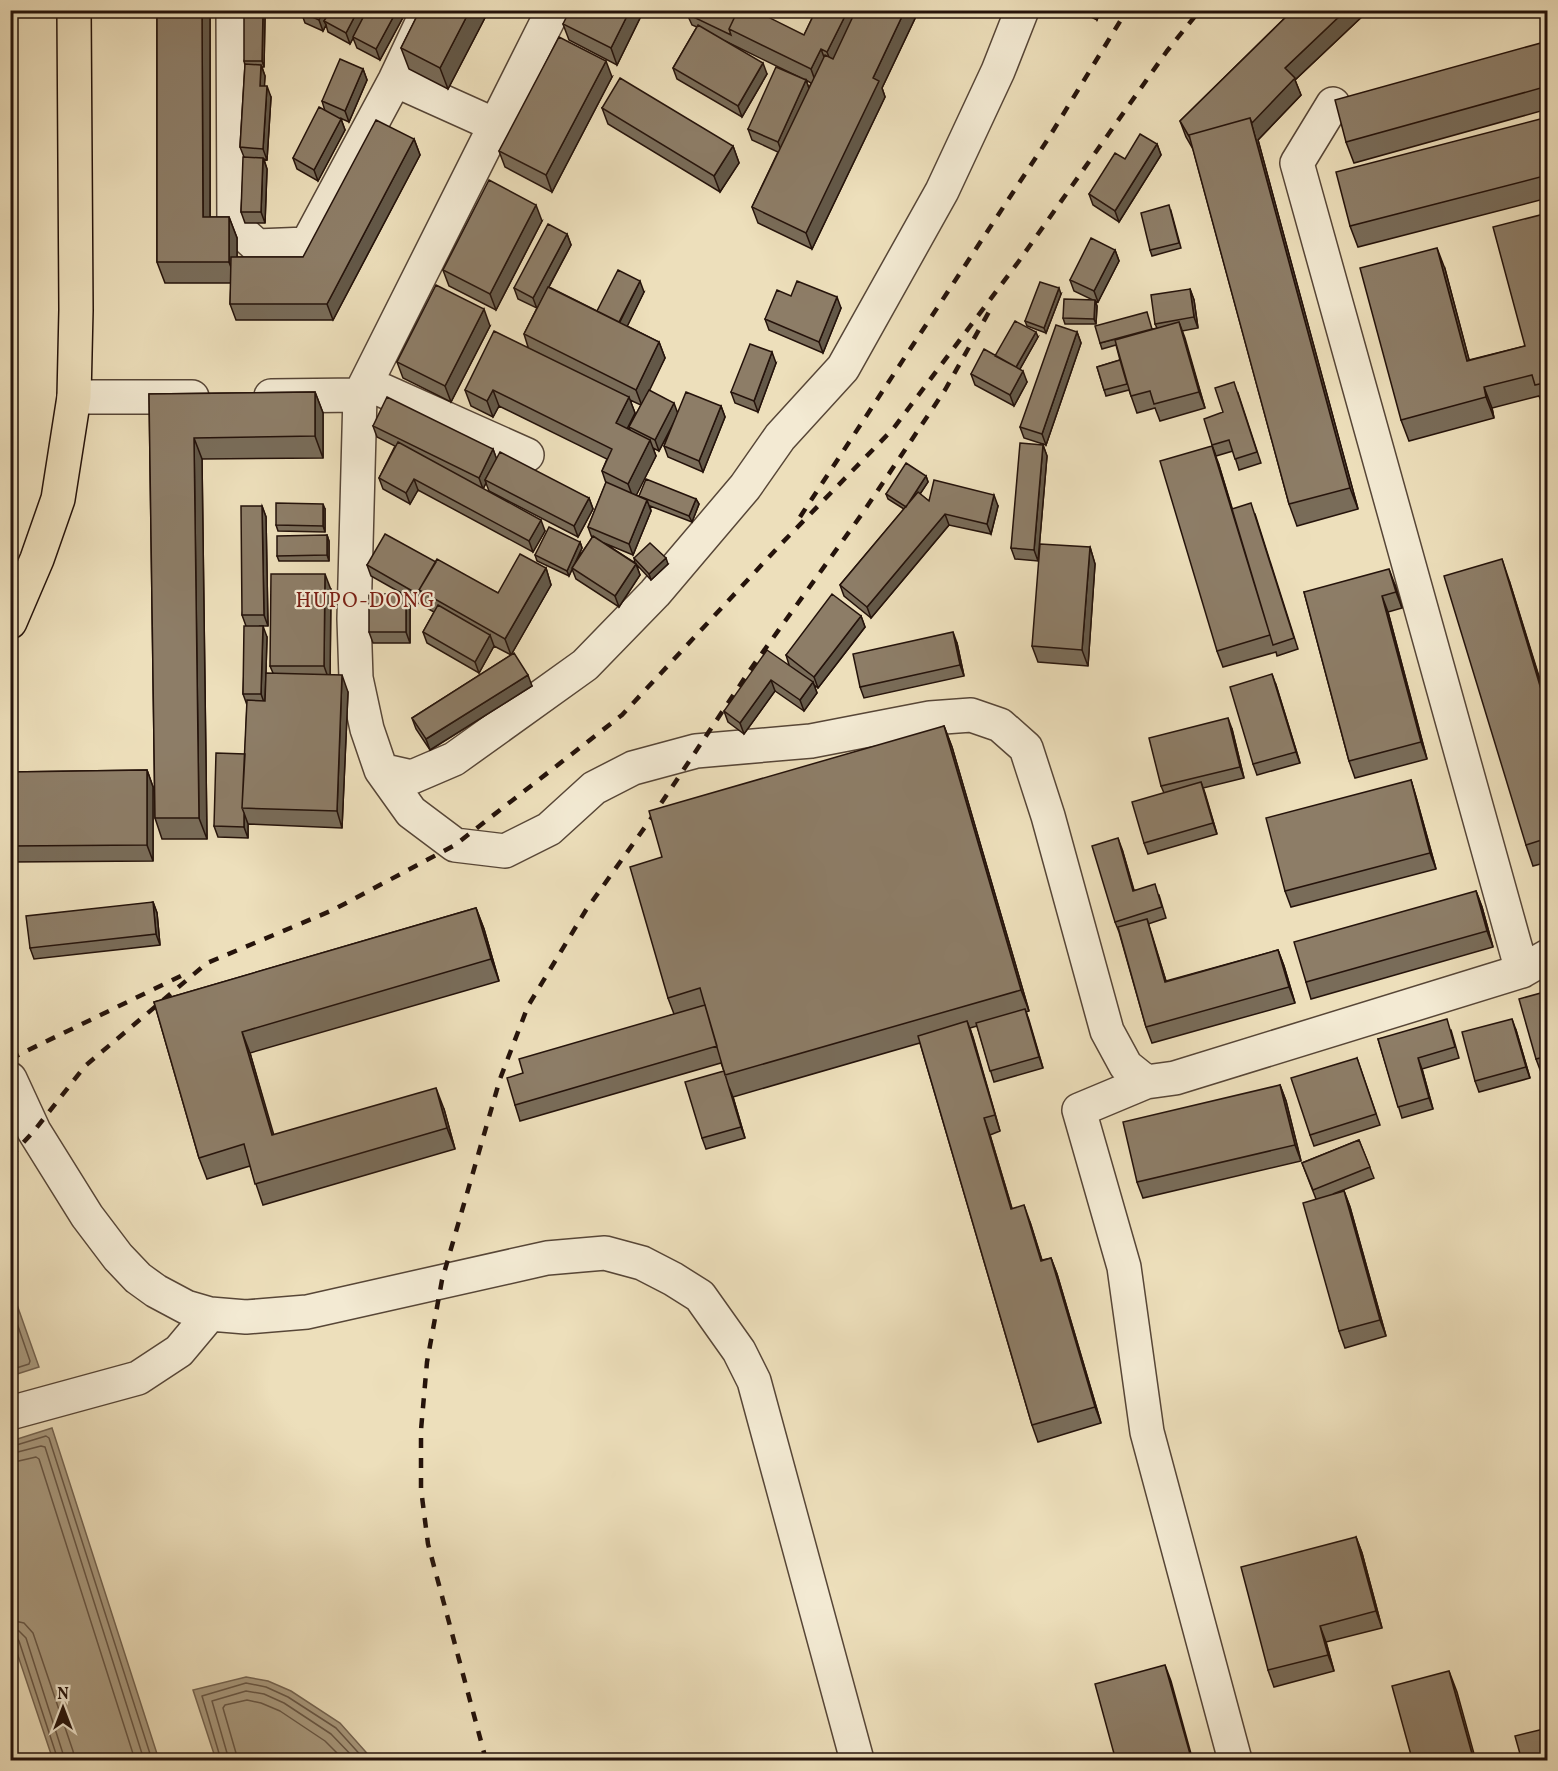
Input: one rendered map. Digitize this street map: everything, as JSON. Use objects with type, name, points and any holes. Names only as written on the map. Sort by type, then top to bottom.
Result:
[{"type":"main road","points":[[10,622],[37,559],[58,499],[74,397],[75,10]]},
{"type":"street","points":[[233,10],[234,225],[257,246],[306,244],[395,80],[428,10]]},
{"type":"street","points":[[553,10],[363,389],[354,619],[356,678],[367,729],[381,770],[411,812],[455,845],[505,851],[549,829],[594,788],[633,768],[696,751],[811,741],[930,718],[971,715],[1000,725],[1026,748],[1048,816],[1107,1031],[1126,1066],[1146,1082]]},
{"type":"street","points":[[381,770],[412,777],[454,759],[585,665],[655,593],[745,486],[780,437],[843,368],[942,191],[998,72],[1022,10]]},
{"type":"street","points":[[395,80],[495,125]]},
{"type":"street","points":[[1235,1761],[1147,1432],[1124,1268],[1078,1110],[1146,1082],[1175,1078],[1535,963],[1298,163],[1333,104]]},
{"type":"street","points":[[74,397],[229,396],[363,389],[527,455]]},
{"type":"street","points":[[10,1079],[34,1131],[87,1216],[118,1257],[138,1278],[156,1291],[186,1306],[210,1314],[246,1317],[306,1312],[546,1258],[605,1253],[642,1263],[700,1296],[739,1351],[754,1381],[857,1761]]},
{"type":"street","points":[[10,1413],[138,1378],[179,1351],[210,1314]]},
{"type":"water","points":[[10,1285],[39,1367],[11,1376],[10,1376]]},
{"type":"water","points":[[52,1428],[159,1760],[53,1760],[11,1635],[11,1441]]},
{"type":"water","points":[[246,1677],[268,1681],[291,1691],[340,1723],[373,1760],[216,1760],[193,1690]]},
{"type":"building","points":[[157,10],[202,10],[203,217],[229,217],[229,262],[157,262]]},
{"type":"building","points":[[302,10],[323,10],[319,20],[301,12]]},
{"type":"building","points":[[331,10],[358,10],[346,33],[324,21]]},
{"type":"building","points":[[367,10],[397,10],[376,49],[353,37]]},
{"type":"building","points":[[420,10],[470,10],[440,68],[401,48]]},
{"type":"building","points":[[570,10],[630,10],[611,48],[563,24]]},
{"type":"building","points":[[689,10],[738,10],[729,29],[731,35],[687,14]]},
{"type":"building","points":[[738,10],[754,10],[804,35],[816,10],[848,10],[827,52],[821,49],[811,69],[729,29]]},
{"type":"building","points":[[856,10],[905,10],[873,78],[879,81],[806,233],[752,207],[825,55],[833,59]]},
{"type":"building","points":[[1293,10],[1346,10],[1285,68],[1295,78],[1252,123],[1250,118],[1189,135],[1190,138],[1180,121]]},
{"type":"building","points":[[244,13],[263,13],[262,61],[244,61]]},
{"type":"building","points":[[698,25],[763,63],[738,106],[673,68]]},
{"type":"building","points":[[559,37],[606,61],[546,175],[499,151]]},
{"type":"building","points":[[1548,41],[1548,86],[1346,142],[1335,100]]},
{"type":"building","points":[[340,59],[363,69],[345,111],[322,101]]},
{"type":"building","points":[[245,64],[261,65],[260,86],[267,86],[263,149],[240,147]]},
{"type":"building","points":[[776,67],[806,80],[778,142],[748,129]]},
{"type":"building","points":[[620,78],[733,146],[714,176],[602,108]]},
{"type":"building","points":[[319,107],[341,119],[314,170],[293,158]]},
{"type":"building","points":[[1548,117],[1548,175],[1350,226],[1336,172]]},
{"type":"building","points":[[1250,118],[1350,488],[1289,504],[1189,135]]},
{"type":"building","points":[[376,120],[414,139],[327,304],[230,304],[231,257],[303,257]]},
{"type":"building","points":[[1140,134],[1157,144],[1115,211],[1089,194],[1115,153],[1125,159]]},
{"type":"building","points":[[243,157],[263,158],[261,212],[241,212]]},
{"type":"building","points":[[489,180],[536,205],[490,294],[443,270]]},
{"type":"building","points":[[1169,205],[1179,243],[1150,250],[1141,213]]},
{"type":"building","points":[[1548,213],[1548,382],[1535,385],[1532,375],[1484,387],[1486,397],[1401,420],[1360,268],[1437,248],[1467,361],[1525,346],[1493,227]]},
{"type":"building","points":[[548,224],[567,234],[533,298],[514,288]]},
{"type":"building","points":[[1091,238],[1115,250],[1094,291],[1070,280]]},
{"type":"building","points":[[618,270],[640,281],[619,322],[597,311]]},
{"type":"building","points":[[797,281],[837,297],[819,342],[765,319],[777,290],[791,296]]},
{"type":"building","points":[[1040,282],[1059,288],[1044,328],[1025,321]]},
{"type":"building","points":[[436,285],[484,309],[445,386],[397,362]]},
{"type":"building","points":[[548,287],[659,342],[636,390],[524,334]]},
{"type":"building","points":[[1190,289],[1194,317],[1155,324],[1151,295]]},
{"type":"building","points":[[1064,299],[1095,300],[1094,319],[1063,318]]},
{"type":"building","points":[[1147,312],[1152,329],[1100,343],[1095,326]]},
{"type":"building","points":[[1015,321],[1036,332],[1016,367],[995,356]]},
{"type":"building","points":[[1179,322],[1199,392],[1154,404],[1150,391],[1131,396],[1115,340]]},
{"type":"building","points":[[1056,325],[1077,332],[1042,434],[1020,427]]},
{"type":"building","points":[[494,331],[629,397],[616,423],[650,440],[628,484],[602,471],[612,449],[493,390],[487,401],[465,390]]},
{"type":"building","points":[[750,344],[772,352],[754,401],[731,392]]},
{"type":"building","points":[[984,349],[1023,371],[1010,395],[971,374]]},
{"type":"building","points":[[1120,360],[1127,384],[1104,390],[1097,367]]},
{"type":"building","points":[[1234,382],[1257,452],[1235,459],[1229,440],[1212,445],[1204,419],[1223,412],[1215,388]]},
{"type":"building","points":[[649,390],[674,403],[655,440],[629,427]]},
{"type":"building","points":[[315,392],[315,436],[194,438],[199,818],[155,818],[149,394]]},
{"type":"building","points":[[686,392],[721,406],[699,461],[664,446]]},
{"type":"building","points":[[387,397],[493,449],[479,478],[373,426]]},
{"type":"building","points":[[398,442],[541,520],[529,541],[414,479],[406,493],[379,478]]},
{"type":"building","points":[[1020,443],[1043,445],[1034,550],[1011,548]]},
{"type":"building","points":[[1212,446],[1270,635],[1217,651],[1160,461]]},
{"type":"building","points":[[500,452],[589,498],[574,526],[485,480]]},
{"type":"building","points":[[906,463],[926,476],[906,507],[886,494]]},
{"type":"building","points":[[646,479],[696,499],[689,516],[639,496]]},
{"type":"building","points":[[934,480],[994,495],[987,524],[945,514],[867,607],[840,585],[918,492],[929,501]]},
{"type":"building","points":[[606,482],[647,500],[629,544],[588,527]]},
{"type":"building","points":[[276,503],[323,504],[323,526],[276,525]]},
{"type":"building","points":[[1251,503],[1294,638],[1273,645],[1232,509]]},
{"type":"building","points":[[241,506],[262,506],[264,615],[242,615]]},
{"type":"building","points":[[549,527],[580,542],[567,571],[535,555]]},
{"type":"building","points":[[385,534],[436,562],[419,590],[421,596],[367,565]]},
{"type":"building","points":[[327,535],[327,555],[277,556],[277,536]]},
{"type":"building","points":[[593,536],[636,564],[615,596],[572,568]]},
{"type":"building","points":[[650,543],[666,558],[649,574],[634,558]]},
{"type":"building","points":[[1040,544],[1090,547],[1082,650],[1032,646]]},
{"type":"building","points":[[520,554],[546,568],[505,639],[419,590],[437,559],[498,593]]},
{"type":"building","points":[[1502,559],[1546,706],[1548,705],[1548,838],[1526,845],[1444,576]]},
{"type":"building","points":[[1389,569],[1396,592],[1382,596],[1421,742],[1349,761],[1304,592]]},
{"type":"building","points":[[271,574],[325,574],[324,666],[270,666]]},
{"type":"building","points":[[369,594],[406,594],[406,632],[369,632]]},
{"type":"building","points":[[832,594],[861,616],[814,677],[786,655]]},
{"type":"building","points":[[438,605],[490,635],[475,662],[423,632]]},
{"type":"building","points":[[244,626],[263,626],[261,694],[243,694]]},
{"type":"building","points":[[953,632],[960,665],[860,687],[853,654]]},
{"type":"building","points":[[767,650],[813,682],[800,700],[771,680],[740,723],[724,711]]},
{"type":"building","points":[[514,653],[528,675],[426,739],[412,718]]},
{"type":"building","points":[[266,673],[342,675],[337,811],[242,808],[247,700],[265,701]]},
{"type":"building","points":[[1272,674],[1296,752],[1253,764],[1230,687]]},
{"type":"building","points":[[1228,718],[1240,767],[1161,786],[1149,738]]},
{"type":"building","points":[[944,726],[1021,990],[725,1075],[700,988],[668,998],[630,867],[662,857],[649,811]]},
{"type":"building","points":[[216,753],[245,754],[242,808],[244,827],[214,826]]},
{"type":"building","points":[[147,770],[147,845],[10,846],[10,772]]},
{"type":"building","points":[[1411,780],[1430,853],[1285,891],[1266,818]]},
{"type":"building","points":[[1201,782],[1213,823],[1144,843],[1132,802]]},
{"type":"building","points":[[1118,838],[1133,891],[1155,884],[1162,907],[1115,922],[1092,846]]},
{"type":"building","points":[[1476,891],[1487,931],[1306,982],[1294,942]]},
{"type":"building","points":[[153,902],[156,934],[30,948],[26,916]]},
{"type":"building","points":[[476,908],[491,959],[242,1032],[272,1135],[436,1088],[447,1128],[255,1184],[244,1144],[199,1158],[154,1002]]},
{"type":"building","points":[[1147,919],[1165,982],[1278,950],[1289,987],[1146,1027],[1118,927]]},
{"type":"building","points":[[1548,991],[1548,1056],[1536,1059],[1519,999]]},
{"type":"building","points":[[705,1005],[717,1046],[515,1105],[507,1078],[523,1073],[519,1059]]},
{"type":"building","points":[[1025,1009],[1039,1057],[990,1071],[976,1023]]},
{"type":"building","points":[[1447,1019],[1455,1047],[1418,1058],[1429,1098],[1398,1107],[1378,1039]]},
{"type":"building","points":[[1512,1019],[1526,1067],[1475,1081],[1462,1032]]},
{"type":"building","points":[[967,1021],[995,1115],[984,1118],[1011,1209],[1024,1205],[1041,1261],[1051,1258],[1095,1407],[1032,1425],[918,1036]]},
{"type":"building","points":[[1357,1058],[1376,1114],[1310,1135],[1291,1078]]},
{"type":"building","points":[[724,1071],[741,1127],[702,1138],[685,1082]]},
{"type":"building","points":[[1280,1085],[1295,1145],[1137,1182],[1123,1122]]},
{"type":"building","points":[[1359,1140],[1370,1167],[1313,1190],[1302,1163]]},
{"type":"building","points":[[1344,1191],[1380,1320],[1339,1331],[1303,1203]]},
{"type":"building","points":[[1356,1537],[1376,1611],[1320,1626],[1328,1655],[1268,1670],[1241,1567]]},
{"type":"building","points":[[1165,1665],[1192,1761],[1116,1761],[1095,1684]]},
{"type":"building","points":[[1449,1671],[1474,1761],[1391,1761],[1411,1755],[1392,1686]]},
{"type":"building","points":[[1548,1728],[1548,1761],[1522,1761],[1515,1736]]},
{"type":"railway","points":[[800,517],[1048,139],[1127,10]]},
{"type":"railway","points":[[10,1157],[34,1131],[85,1066],[207,963],[333,910],[455,845],[622,715],[782,543],[893,429],[1019,261],[1167,51],[1200,10]]},
{"type":"railway","points":[[486,1760],[428,1544],[421,1489],[421,1430],[427,1362],[442,1280],[500,1079],[528,1006],[586,910],[650,820],[750,670],[864,511],[945,390],[990,310]]},
{"type":"railway","points":[[10,1059],[189,972]]},
{"type":"district","name":"HUPO-DONG","points":[[366,600]]}]
